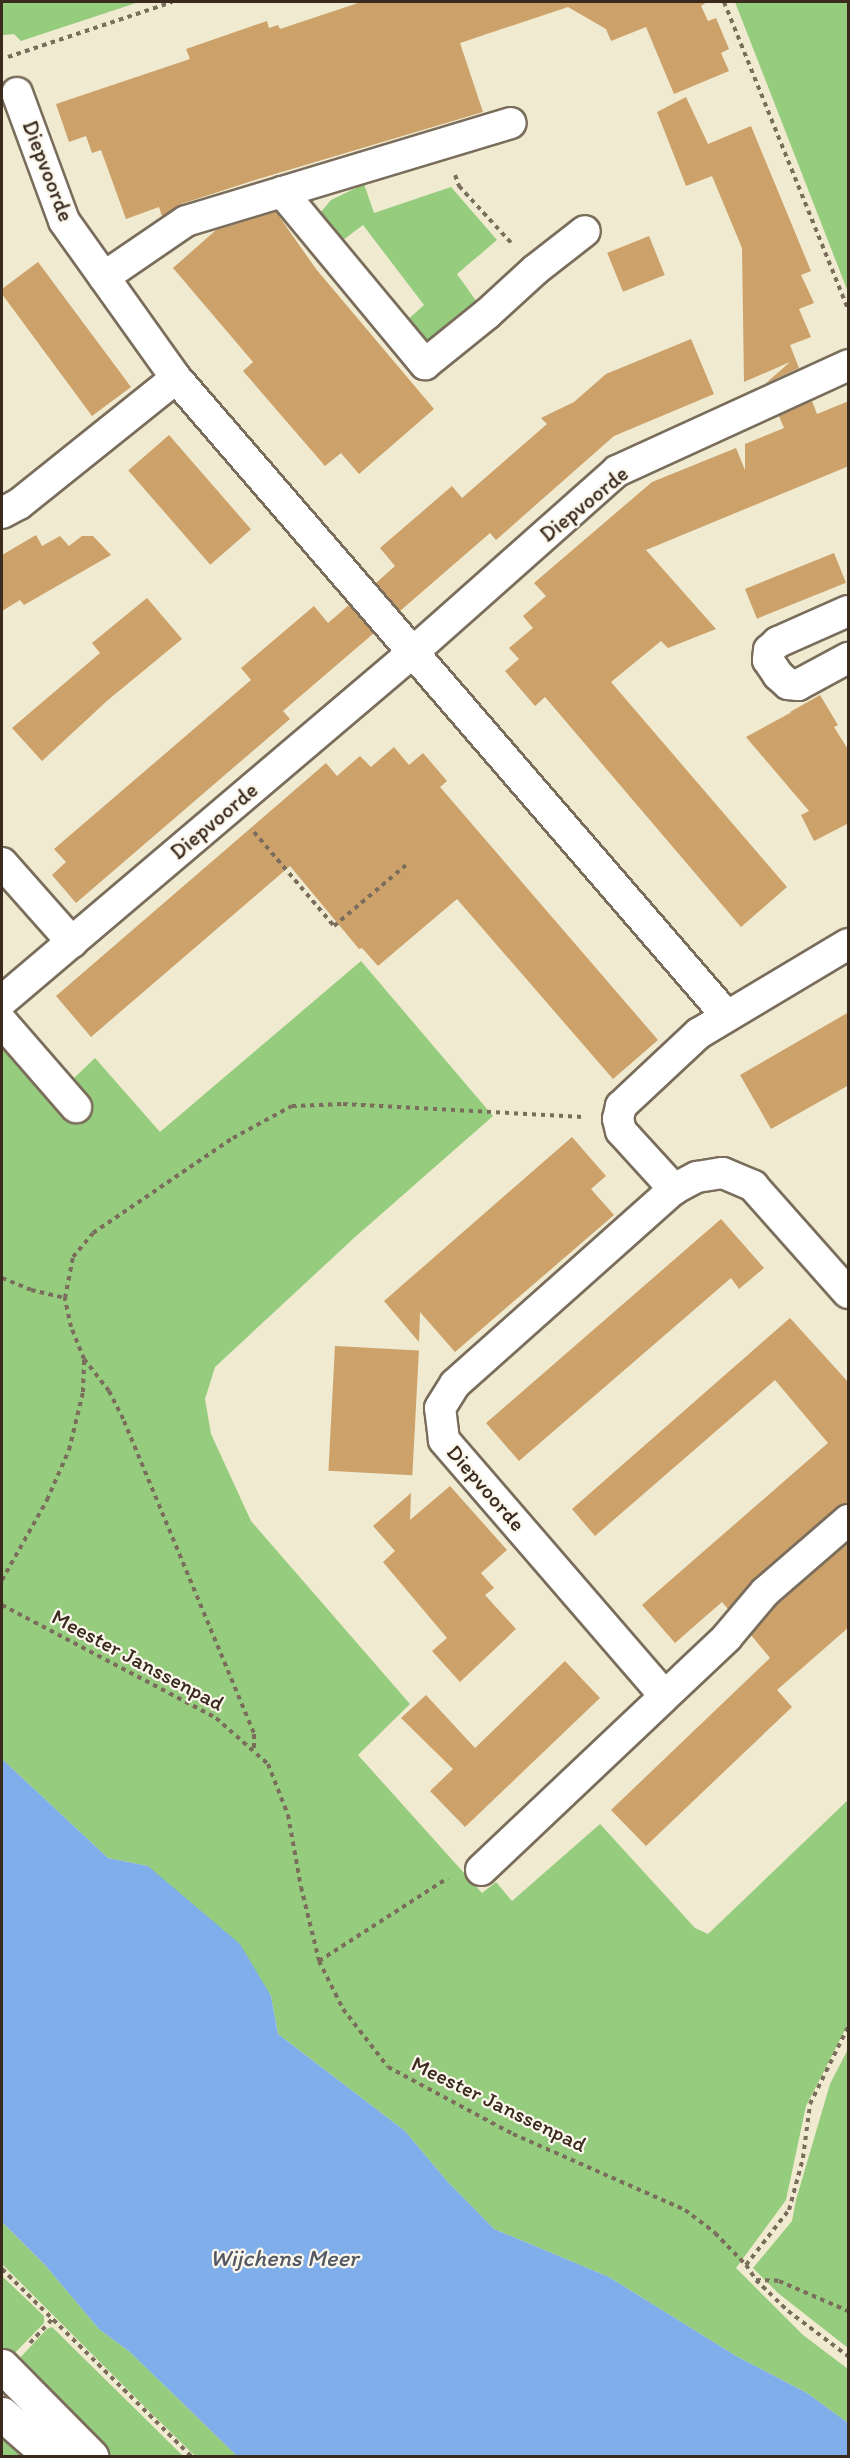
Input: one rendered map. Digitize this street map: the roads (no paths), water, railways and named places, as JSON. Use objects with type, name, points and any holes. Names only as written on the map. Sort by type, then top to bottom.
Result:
[{"type":"street","name":"Diepvoorde","points":[[17,93],[64,221],[176,378],[726,1015]]},
{"type":"street","points":[[104,277],[186,220],[511,123]]},
{"type":"street","points":[[282,192],[425,364],[488,314],[535,270],[585,231]]},
{"type":"street","name":"Diepvoorde","points":[[2,1001],[412,653],[616,471],[849,365]]},
{"type":"street","points":[[2,513],[19,504],[176,378]]},
{"type":"street","points":[[849,611],[778,642],[769,650],[768,660],[778,675],[788,684],[798,685],[849,658]]},
{"type":"street","points":[[2,863],[72,942]]},
{"type":"street","points":[[674,1190],[621,1131],[618,1119],[621,1106],[699,1033],[849,944]]},
{"type":"street","points":[[2,1022],[76,1107]]},
{"type":"street","name":"Diepvoorde","points":[[664,1695],[444,1440],[440,1408],[455,1384],[674,1190],[697,1177],[723,1173],[753,1186],[849,1293]]},
{"type":"street","points":[[481,1870],[727,1637],[765,1592],[849,1520]]},
{"type":"street","points":[[2,2366],[91,2457]]},
{"type":"street","points":[[2,2414],[50,2457]]},
{"type":"water","name":"Wijchens Meer","points":[[2,1759],[108,1858],[148,1866],[240,1944],[271,1996],[278,2034],[405,2131],[447,2181],[494,2229],[609,2277],[736,2356],[807,2393],[848,2423],[848,2456],[237,2456],[130,2352],[99,2329],[45,2265],[2,2222]]}]
